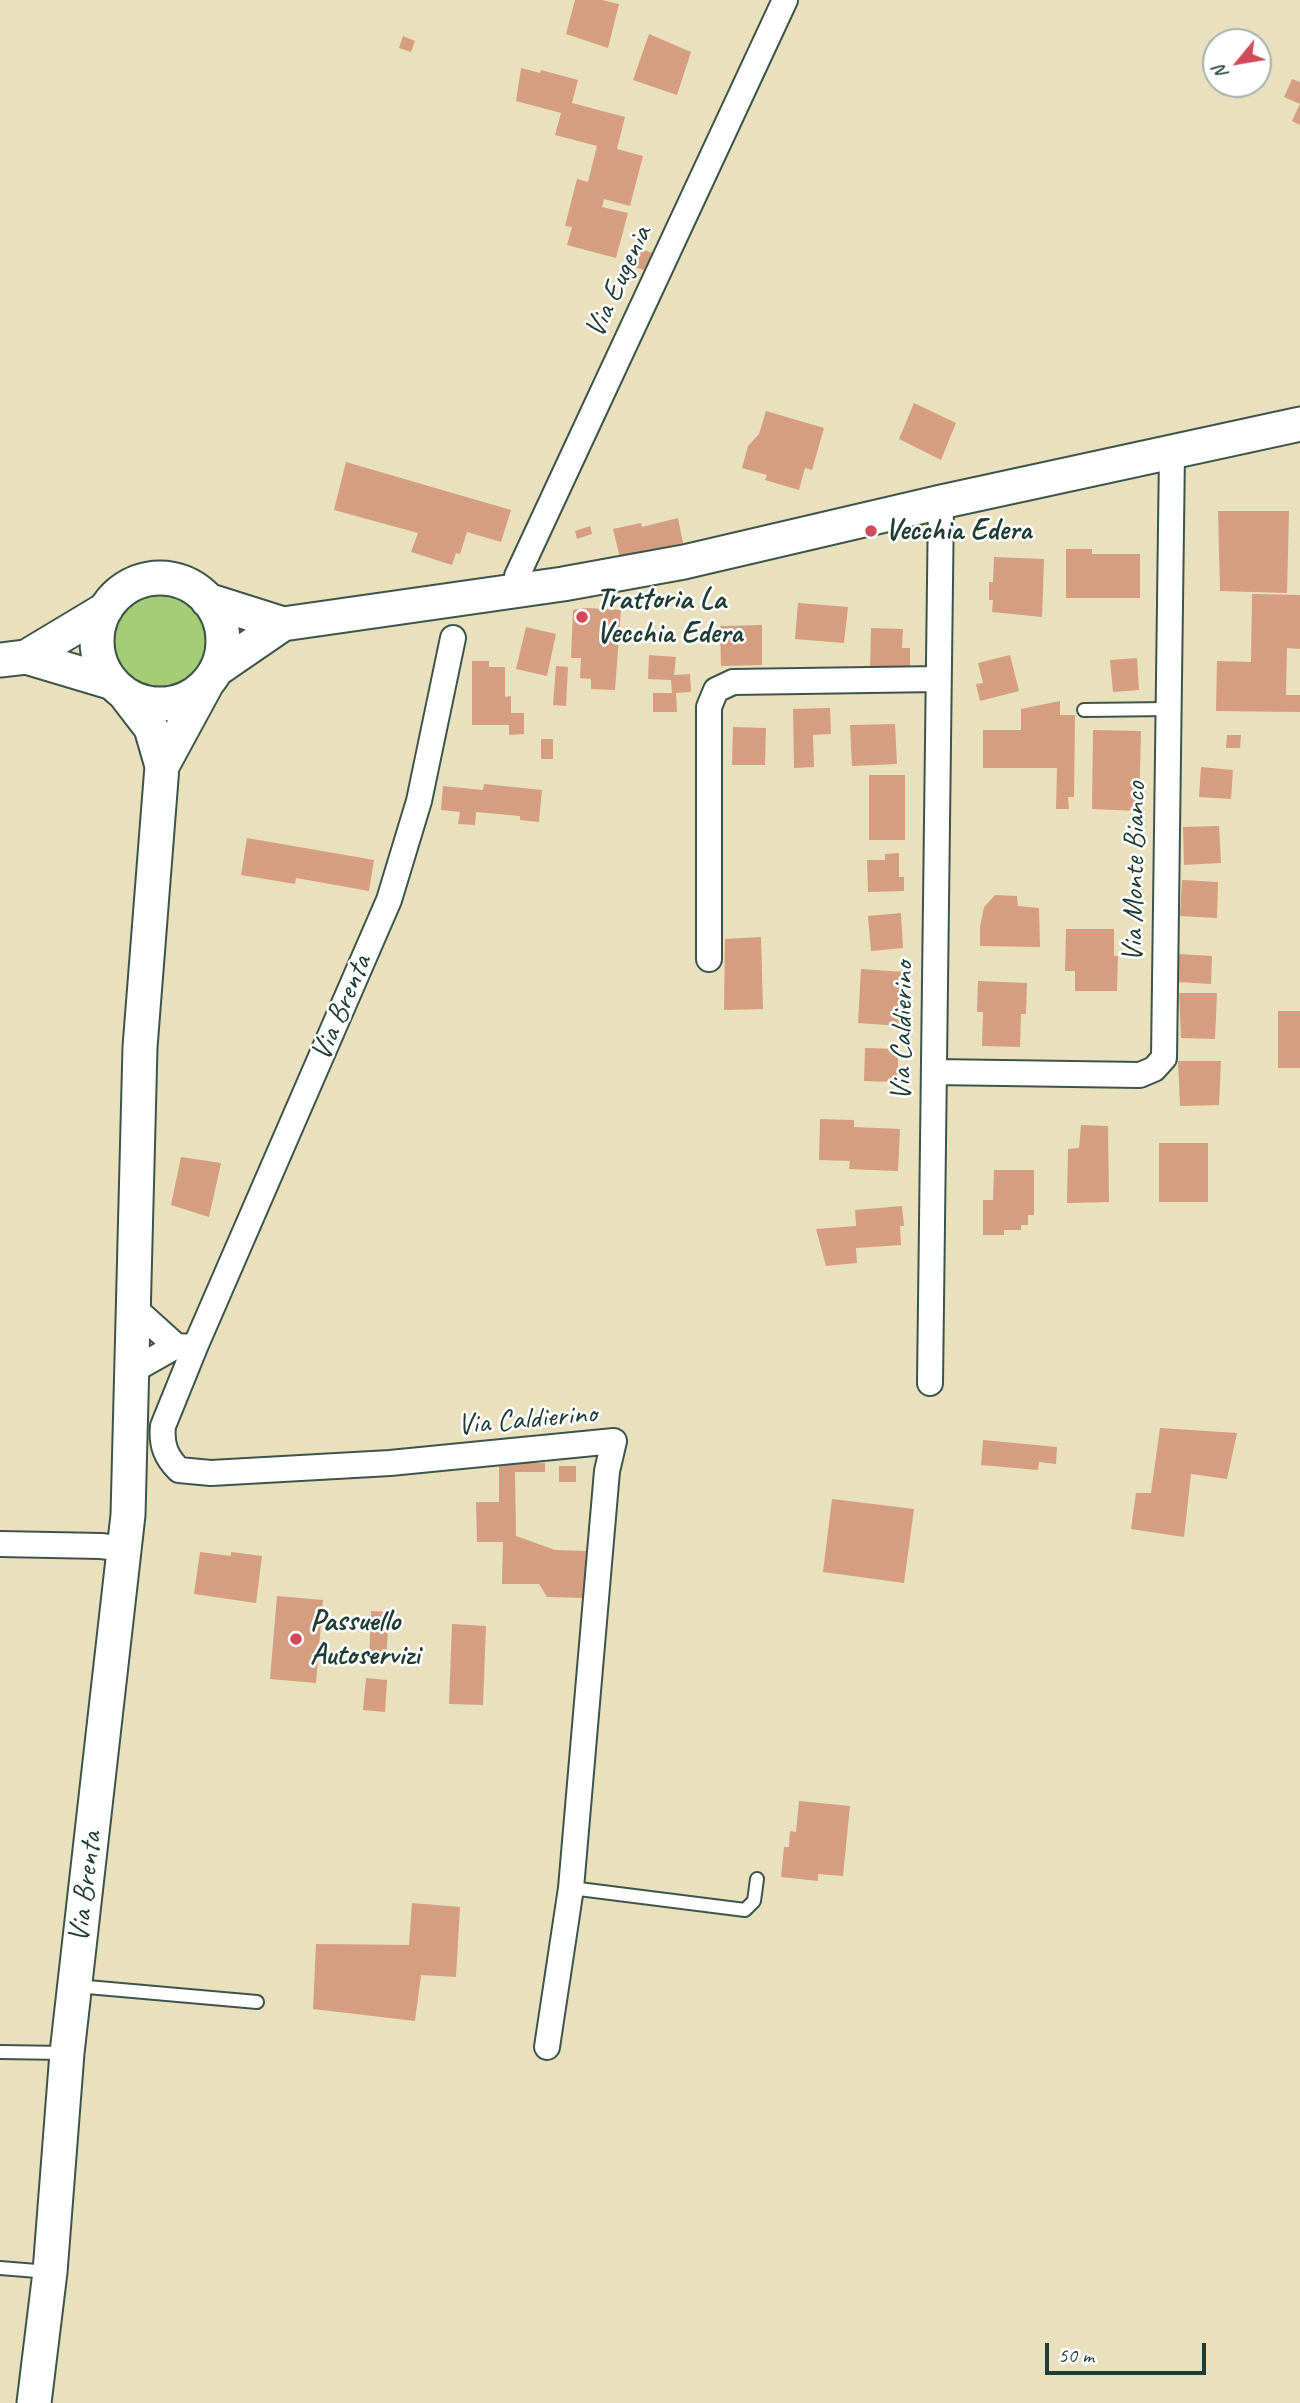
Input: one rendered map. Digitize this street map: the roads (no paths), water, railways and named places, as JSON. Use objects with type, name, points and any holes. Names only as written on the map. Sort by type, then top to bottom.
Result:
[{"type":"street","name":"Via Eugenia","points":[[516,592],[517,576],[785,0]]},
{"type":"street","points":[[207,600],[283,624],[516,592],[684,562],[940,502],[1300,424]]},
{"type":"street","name":"Via Monte Bianco","points":[[934,1072],[1140,1074],[1154,1069],[1164,1058],[1172,452]]},
{"type":"street","name":"Via Caldierino","points":[[930,1383],[940,502]]},
{"type":"street","points":[[119,688],[102,667],[97,648],[98,628],[106,609],[118,594],[135,583],[154,578],[174,579],[192,587],[207,600],[218,615],[223,634],[222,652],[211,677]]},
{"type":"street","points":[[13,658],[106,609]]},
{"type":"street","points":[[13,658],[119,688],[140,701],[166,704],[192,696],[211,677],[283,624]]},
{"type":"street","name":"Via Brenta","points":[[185,1346],[389,900],[419,801],[453,638]]},
{"type":"street","name":"Via Brenta","points":[[162,766],[211,677]]},
{"type":"street","points":[[709,959],[709,708],[716,690],[733,682],[939,679]]},
{"type":"street","name":"Via Brenta","points":[[34,2403],[50,2272],[74,1986],[125,1549],[140,1047],[162,766],[151,728],[119,688]]},
{"type":"street","points":[[132,1371],[185,1346],[134,1308]]},
{"type":"street","name":"Via Caldierino","points":[[185,1346],[163,1426],[162,1439],[171,1462],[179,1470],[211,1473],[390,1463],[614,1441],[607,1471],[571,1888],[547,2047]]},
{"type":"street","points":[[0,1544],[125,1549]]},
{"type":"lane","points":[[1084,710],[1169,709]]},
{"type":"lane","points":[[571,1888],[746,1910],[754,1901],[757,1879]]},
{"type":"lane","points":[[74,1986],[257,2002]]},
{"type":"lane","points":[[0,2052],[67,2053]]},
{"type":"lane","points":[[0,2269],[50,2272]]},
{"type":"place","name":"Vecchia Edera","points":[[871,531]]},
{"type":"place","name":"Trattoria La Vecchia Edera","points":[[582,617]]},
{"type":"place","name":"Passuello Autoservizi","points":[[296,1639]]}]
